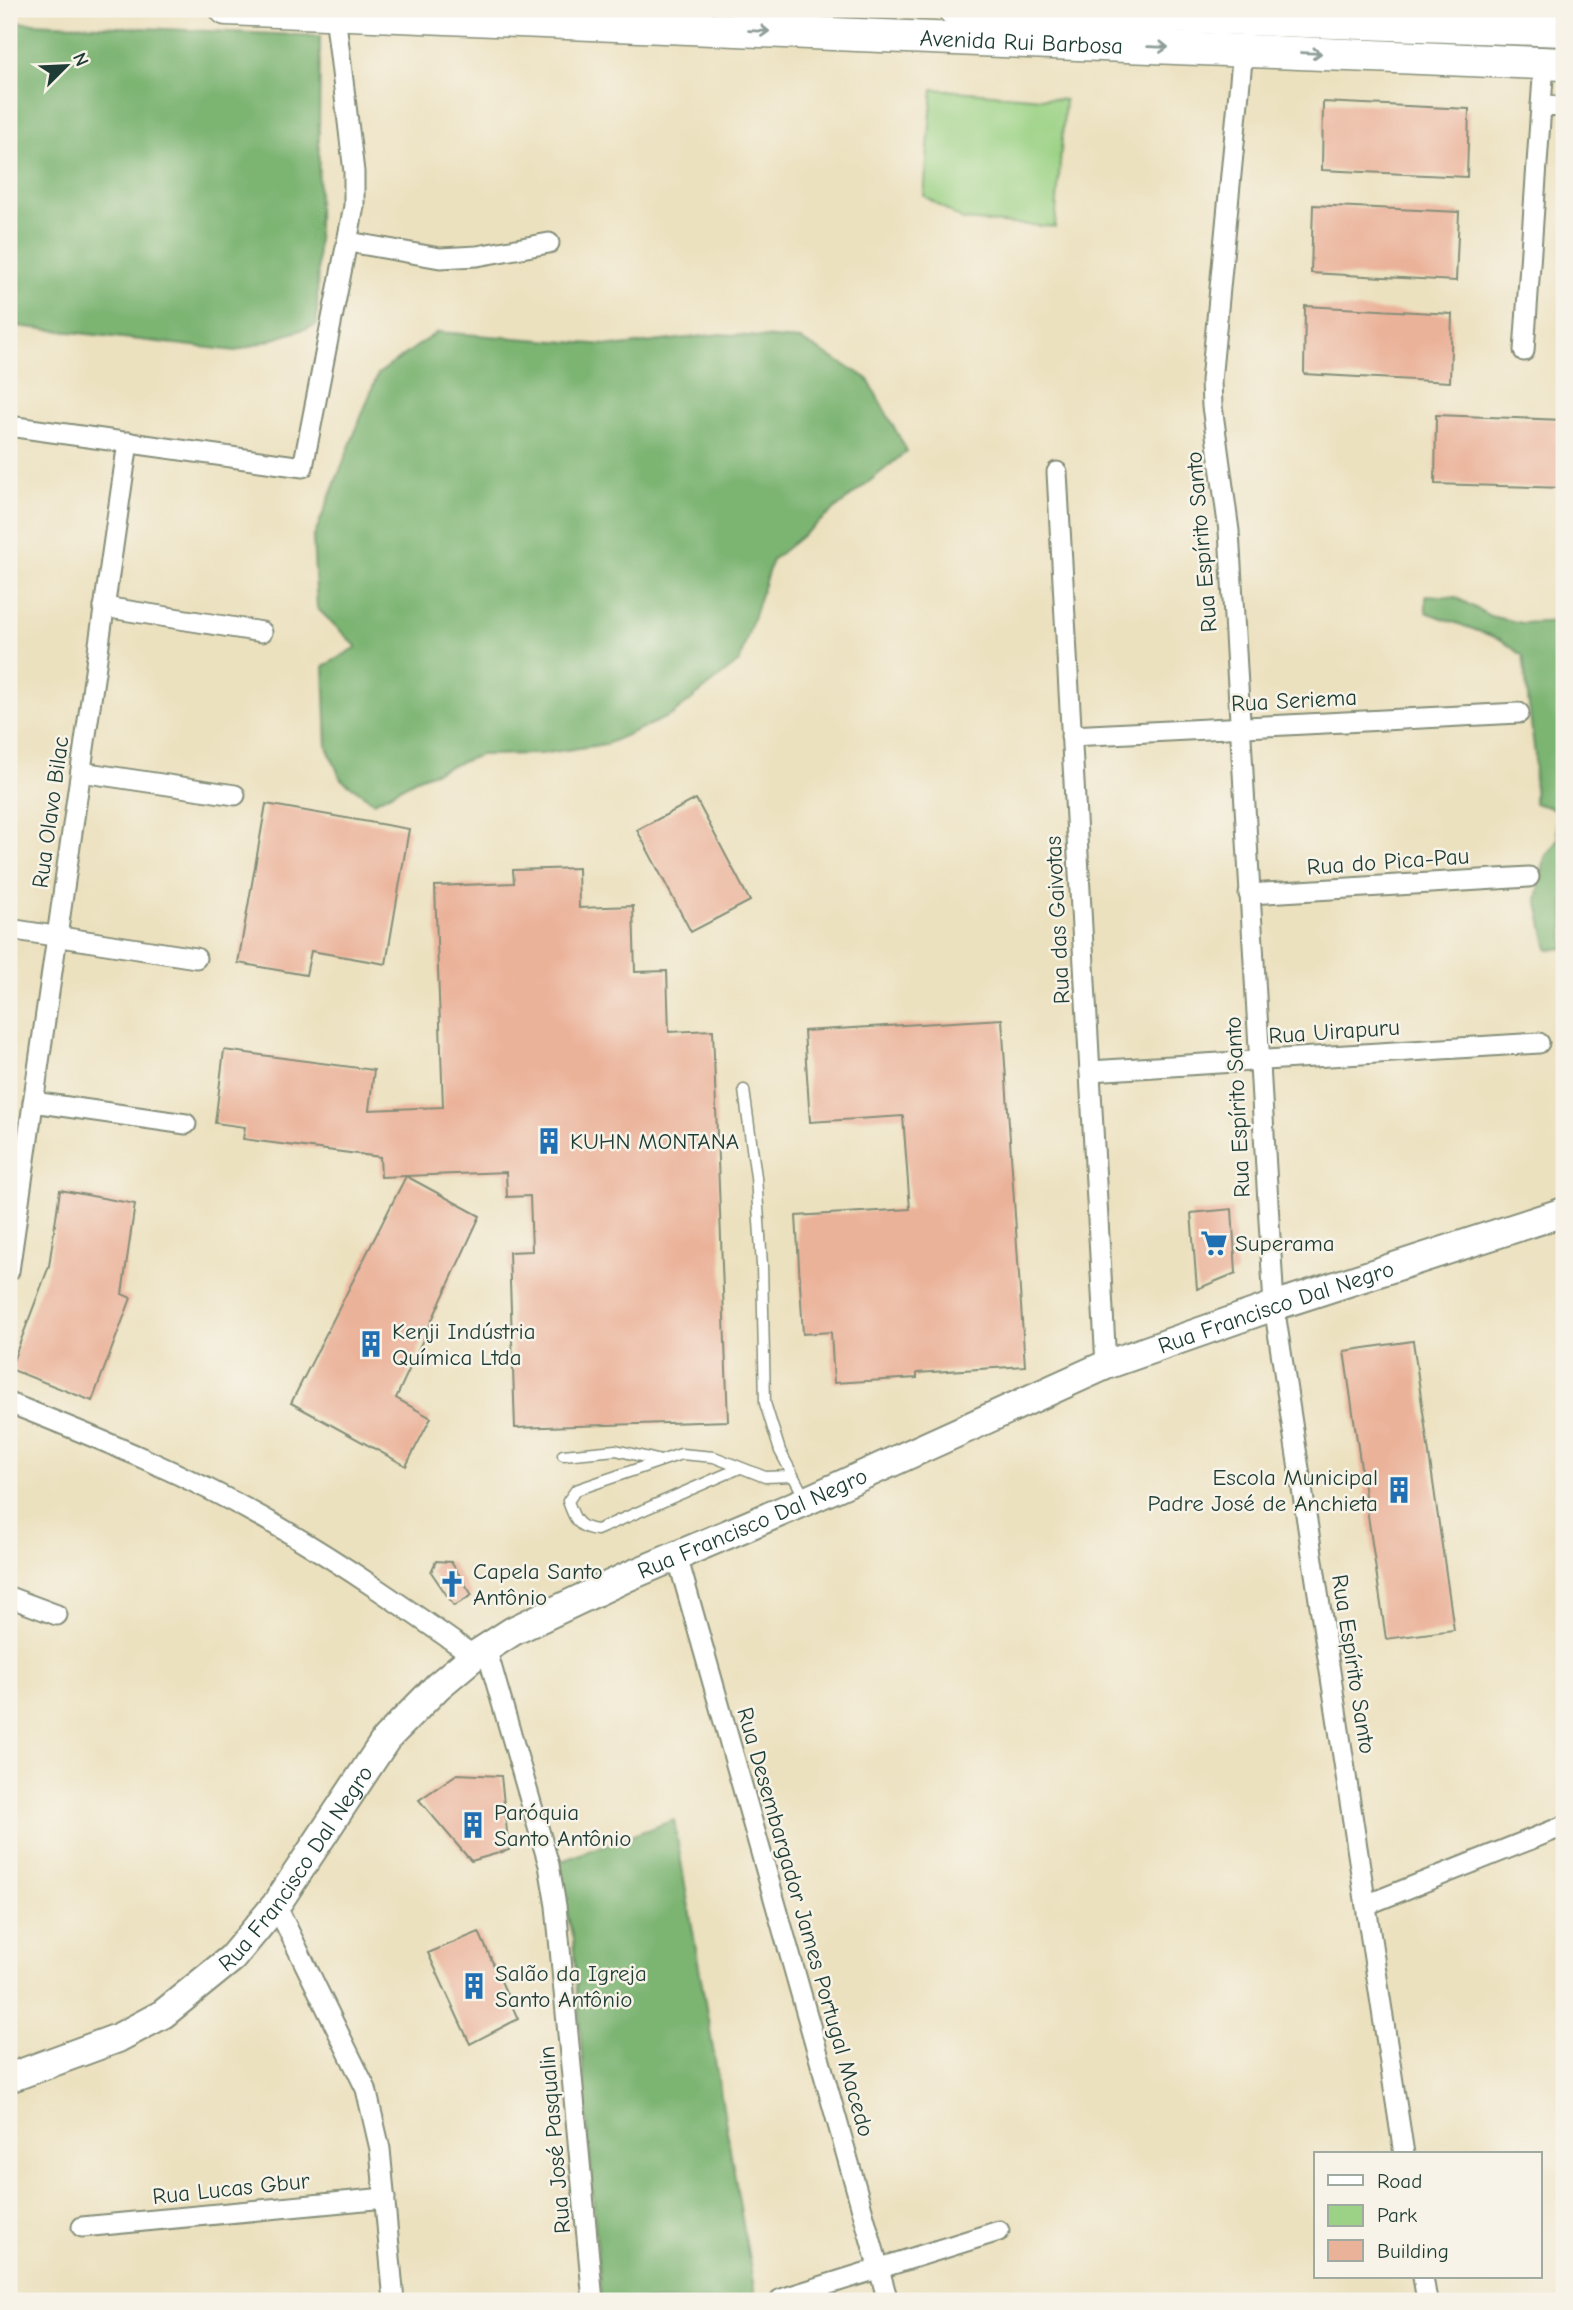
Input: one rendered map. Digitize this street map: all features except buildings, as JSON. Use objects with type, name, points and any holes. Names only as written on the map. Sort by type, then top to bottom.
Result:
[{"type":"main road","name":"Avenida Rui Barbosa","points":[[226,9],[1554,63]]},
{"type":"main road","name":"Avenida Rui Barbosa","points":[[954,9],[1310,15],[1491,23],[1564,30]]},
{"type":"street","points":[[9,426],[303,467],[349,242],[354,172],[335,14]]},
{"type":"street","name":"Rua Espírito Santo","points":[[1243,50],[1212,381],[1212,407],[1229,531],[1273,1306],[1404,2152]]},
{"type":"street","points":[[1524,351],[1541,106],[1554,63]]},
{"type":"street","points":[[1541,106],[1564,107]]},
{"type":"street","points":[[349,242],[440,258],[477,256],[550,243]]},
{"type":"street","name":"Rua Olavo Bilac","points":[[9,1271],[128,442]]},
{"type":"street","name":"Rua das Gaivotas","points":[[1057,472],[1106,1365]]},
{"type":"street","points":[[104,607],[262,632]]},
{"type":"street","name":"Rua Seriema","points":[[1071,736],[1519,713]]},
{"type":"street","points":[[80,772],[235,795]]},
{"type":"street","name":"Rua do Pica-Pau","points":[[1249,894],[1529,877]]},
{"type":"street","points":[[9,929],[196,958]]},
{"type":"street","name":"Rua Uirapuru","points":[[1090,1071],[1539,1043]]},
{"type":"street","points":[[33,1102],[186,1124]]},
{"type":"street","name":"Rua Francisco Dal Negro","points":[[9,2078],[75,2056],[163,2014],[232,1958],[276,1905],[386,1739],[408,1714],[480,1652],[566,1605],[806,1501],[1106,1365],[1273,1306],[1564,1212]]},
{"type":"street","points":[[9,1402],[138,1455],[278,1526],[480,1652]]},
{"type":"street","name":"Rua Desembargador James Portugal Macedo","points":[[677,1556],[888,2301]]},
{"type":"street","points":[[9,1597],[57,1615]]},
{"type":"street","name":"Rua José Pasqualin","points":[[480,1652],[549,1865],[556,1906],[593,2301]]},
{"type":"street","points":[[1366,1905],[1564,1826]]},
{"type":"street","points":[[276,1905],[366,2089],[380,2149],[394,2301]]},
{"type":"street","name":"Rua Lucas Gbur","points":[[82,2227],[384,2198]]},
{"type":"street","points":[[781,2299],[999,2231]]},
{"type":"street","points":[[1423,2278],[1427,2301]]},
{"type":"lane","points":[[744,1090],[756,1177],[762,1265],[765,1403],[780,1451],[806,1501]]},
{"type":"lane","points":[[563,1455],[615,1450],[658,1461]]},
{"type":"lane","points":[[740,1468],[597,1530],[584,1529],[575,1520],[568,1501],[576,1489],[681,1454],[714,1457],[765,1477],[793,1476]]},
{"type":"green space","points":[[9,22],[320,36],[317,325],[236,351],[9,325]]},
{"type":"green space","points":[[933,89],[1065,100],[1055,227],[963,220],[924,196]]},
{"type":"green space","points":[[437,332],[620,346],[720,334],[801,340],[867,378],[907,451],[772,560],[739,662],[672,715],[606,744],[540,754],[480,755],[416,779],[374,802],[341,779],[327,747],[324,666],[357,647],[317,608],[313,539],[378,374]]},
{"type":"green space","points":[[1426,595],[1455,597],[1490,616],[1521,623],[1564,621],[1564,948],[1548,950],[1537,899],[1545,857],[1558,839],[1555,809],[1534,803],[1535,756],[1523,656],[1500,639],[1426,612]]},
{"type":"green space","points":[[674,1820],[756,2301],[601,2301],[573,1940],[556,1863]]},
{"type":"place","name":"KUHN MONTANA","points":[[549,1141]]},
{"type":"place","name":"Superama","points":[[1214,1243]]},
{"type":"place","name":"Kenji Indústria Química Ltda","points":[[371,1344]]},
{"type":"place","name":"Escola Municipal Padre José de Anchieta","points":[[1399,1490]]},
{"type":"place","name":"Capela Santo Antônio","points":[[452,1584]]},
{"type":"place","name":"Paróquia Santo Antônio","points":[[473,1825]]},
{"type":"place","name":"Salão da Igreja Santo Antônio","points":[[474,1986]]}]
